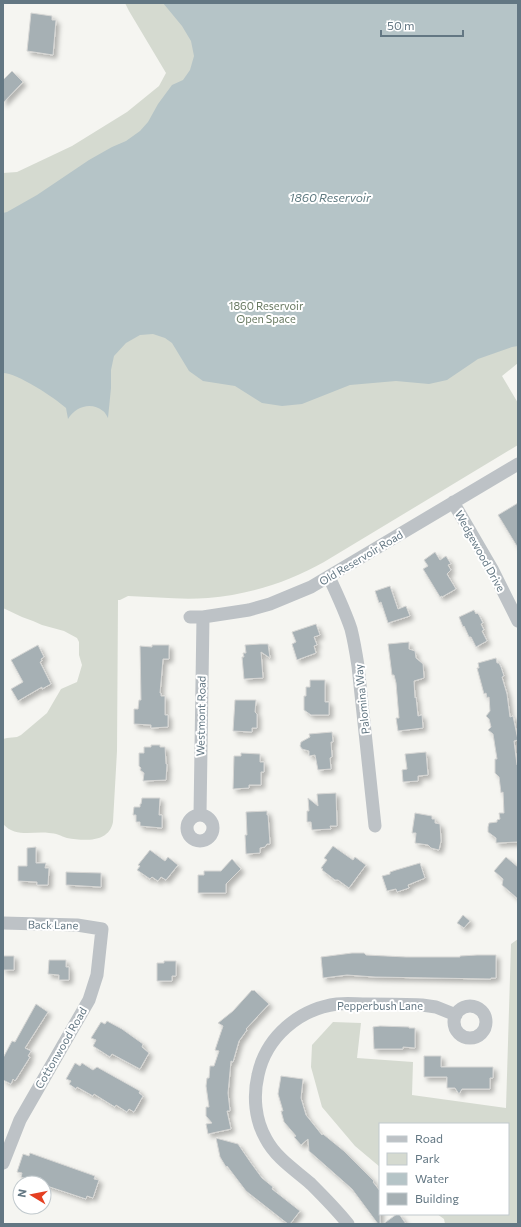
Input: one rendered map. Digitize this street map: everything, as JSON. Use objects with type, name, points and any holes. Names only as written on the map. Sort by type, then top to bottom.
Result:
[{"type":"street","name":"Old Reservoir Road","points":[[196,617],[249,610],[270,604],[311,587],[518,464]]},
{"type":"street","name":"Wedgewood Drive","points":[[453,502],[492,569],[518,621]]},
{"type":"street","name":"Palomina Way","points":[[329,577],[345,612],[351,630],[356,654],[375,826]]},
{"type":"street","name":"Westmont Road","points":[[196,617],[200,815]]},
{"type":"street","name":"Back Lane","points":[[3,923],[77,925],[102,929]]},
{"type":"street","name":"Cottonwood Road","points":[[3,1163],[20,1120],[89,1000],[97,975],[102,929]]},
{"type":"street","name":"Pepperbush Lane","points":[[344,1222],[321,1194],[279,1157],[266,1140],[256,1111],[255,1097],[259,1068],[265,1054],[274,1039],[297,1019],[311,1011],[337,1004],[422,1005],[436,1007],[456,1015]]},
{"type":"green space","name":"1860 Reservoir Open Space","points":[[125,3],[518,3],[518,363],[502,376],[518,403],[518,445],[324,562],[296,576],[253,591],[238,594],[188,599],[128,596],[118,600],[117,751],[113,822],[111,829],[107,834],[95,839],[81,840],[67,838],[52,833],[25,833],[13,831],[3,824],[3,739],[21,735],[47,713],[61,689],[77,682],[82,665],[79,655],[79,642],[77,638],[64,631],[42,625],[3,608],[3,173],[17,172],[72,146],[127,112],[159,86],[166,73]]},
{"type":"green space","points":[[518,939],[518,1224],[445,1224],[444,1219],[438,1215],[509,1215],[509,1123],[379,1123],[379,1166],[355,1146],[322,1107],[311,1067],[312,1045],[333,1022],[361,1023],[357,1058],[413,1062],[412,1095],[506,1108],[511,944]]},
{"type":"water","name":"1860 Reservoir","points":[[163,3],[518,3],[518,346],[478,359],[447,380],[429,384],[396,381],[350,385],[302,404],[282,406],[262,403],[235,386],[203,381],[189,371],[172,343],[165,338],[153,334],[140,335],[126,343],[114,356],[111,370],[108,418],[104,412],[98,408],[88,406],[75,411],[68,419],[66,408],[53,398],[26,381],[3,373],[3,213],[37,195],[89,160],[126,141],[140,131],[148,122],[158,104],[172,85],[183,80],[190,70],[194,56],[191,41],[182,26]]},
{"type":"building","points":[[31,13],[52,16],[52,20],[56,20],[53,55],[27,51]]},
{"type":"building","points":[[12,71],[23,82],[3,103],[3,80]]},
{"type":"building","points":[[518,503],[518,548],[498,515]]},
{"type":"building","points":[[435,552],[440,560],[446,556],[451,564],[448,565],[451,570],[447,574],[456,589],[442,597],[440,597],[423,569],[428,566],[424,560]]},
{"type":"building","points":[[390,586],[398,609],[406,606],[410,616],[388,623],[381,602],[379,603],[375,591]]},
{"type":"building","points":[[474,610],[476,614],[477,613],[479,615],[483,623],[481,624],[484,630],[482,631],[487,641],[476,647],[464,626],[463,627],[459,617]]},
{"type":"building","points":[[316,624],[320,635],[314,637],[317,645],[314,646],[316,653],[297,660],[292,644],[296,642],[292,632]]},
{"type":"building","points":[[409,642],[409,649],[415,651],[416,658],[423,664],[424,678],[414,681],[418,716],[422,715],[423,728],[398,731],[396,718],[399,718],[396,683],[394,675],[392,675],[388,644]]},
{"type":"building","points":[[268,644],[270,658],[261,652],[263,678],[244,679],[242,657],[244,657],[243,653],[246,653],[245,645]]},
{"type":"building","points":[[38,645],[44,657],[40,662],[51,684],[42,689],[42,687],[18,701],[11,689],[23,682],[11,660]]},
{"type":"building","points":[[152,645],[169,645],[169,659],[163,659],[160,693],[161,696],[165,696],[165,715],[168,715],[168,727],[151,728],[151,725],[134,724],[134,709],[138,709],[139,700],[141,700],[140,646],[152,647]]},
{"type":"building","points":[[496,658],[504,676],[502,677],[507,694],[510,717],[513,716],[518,740],[514,741],[517,765],[518,764],[518,842],[496,843],[496,838],[488,832],[489,823],[497,822],[497,820],[500,819],[499,813],[504,813],[503,792],[501,793],[499,777],[495,773],[495,759],[497,759],[493,734],[488,730],[491,727],[489,719],[486,716],[490,711],[489,697],[487,698],[486,693],[484,694],[477,668],[479,668],[478,663]]},
{"type":"building","points":[[310,680],[325,680],[325,702],[329,702],[329,715],[311,715],[304,710],[304,696],[306,696],[306,687],[310,687]]},
{"type":"building","points":[[235,700],[256,700],[255,712],[257,714],[257,728],[252,728],[252,732],[233,731]]},
{"type":"building","points":[[332,732],[332,757],[330,758],[331,769],[318,770],[315,755],[309,756],[309,751],[302,749],[300,746],[301,742],[310,737],[309,734]]},
{"type":"building","points":[[151,745],[160,745],[160,747],[165,747],[167,764],[166,780],[143,781],[144,773],[140,770],[141,768],[139,766],[139,753],[144,753],[144,747],[151,747]]},
{"type":"building","points":[[426,752],[428,775],[418,776],[418,781],[403,782],[402,770],[407,769],[405,754]]},
{"type":"building","points":[[241,753],[260,754],[260,762],[264,762],[264,772],[261,772],[261,785],[249,785],[249,788],[233,789],[234,756],[241,756]]},
{"type":"building","points":[[336,793],[337,826],[330,826],[331,829],[312,830],[311,822],[307,822],[307,811],[309,811],[308,798],[318,806],[317,794]]},
{"type":"building","points":[[142,798],[160,798],[159,815],[162,815],[162,828],[140,826],[140,822],[136,822],[136,815],[133,815],[134,807],[140,807]]},
{"type":"building","points":[[267,811],[270,844],[260,848],[260,853],[246,854],[246,812]]},
{"type":"building","points":[[415,813],[432,816],[432,819],[435,819],[435,823],[440,824],[441,841],[439,850],[431,848],[428,845],[415,843],[416,833],[412,833]]},
{"type":"building","points":[[333,846],[353,860],[355,857],[366,865],[349,888],[338,880],[335,880],[321,868],[327,860],[324,858]]},
{"type":"building","points":[[36,847],[36,863],[46,863],[45,868],[49,868],[48,885],[37,885],[37,882],[18,881],[18,866],[27,866],[27,848]]},
{"type":"building","points":[[150,850],[165,861],[168,857],[178,865],[166,880],[161,877],[158,881],[152,877],[150,879],[137,870],[140,866],[138,865]]},
{"type":"building","points":[[506,857],[518,867],[518,899],[502,885],[503,879],[494,871]]},
{"type":"building","points":[[232,859],[241,869],[226,884],[226,893],[198,893],[198,875],[204,875],[204,871],[221,871]]},
{"type":"building","points":[[420,863],[425,878],[408,885],[409,888],[397,892],[396,889],[387,891],[382,876]]},
{"type":"building","points":[[66,872],[101,873],[101,887],[66,885]]},
{"type":"building","points":[[463,915],[470,921],[464,928],[457,923]]},
{"type":"building","points":[[352,953],[406,957],[496,955],[496,978],[375,977],[347,975],[323,978],[321,957]]},
{"type":"building","points":[[3,956],[14,956],[14,970],[3,970]]},
{"type":"building","points":[[49,960],[66,960],[66,967],[69,967],[69,980],[59,980],[59,975],[48,974]]},
{"type":"building","points":[[164,961],[176,961],[176,976],[172,976],[172,981],[157,981],[157,963],[164,963]]},
{"type":"building","points":[[252,990],[254,990],[269,1004],[246,1029],[247,1030],[239,1041],[233,1062],[231,1061],[228,1093],[230,1111],[227,1111],[231,1129],[208,1134],[206,1124],[212,1123],[206,1116],[206,1107],[209,1107],[206,1086],[207,1078],[209,1078],[210,1066],[214,1066],[219,1051],[215,1050],[223,1026],[218,1023],[233,1011]]},
{"type":"building","points":[[36,1004],[48,1012],[25,1048],[31,1051],[28,1056],[30,1057],[15,1081],[13,1079],[11,1084],[3,1080],[3,1058],[12,1041],[15,1042]]},
{"type":"building","points":[[107,1021],[122,1029],[143,1044],[142,1047],[149,1053],[140,1069],[112,1054],[110,1057],[93,1046],[96,1040],[91,1038],[101,1022],[105,1024]]},
{"type":"building","points":[[373,1027],[415,1028],[415,1048],[403,1047],[403,1049],[374,1049]]},
{"type":"building","points":[[424,1056],[441,1056],[441,1067],[493,1067],[493,1078],[490,1078],[490,1089],[462,1089],[459,1094],[455,1088],[447,1088],[447,1077],[424,1077]]},
{"type":"building","points":[[75,1063],[80,1066],[82,1063],[93,1070],[97,1067],[140,1091],[139,1093],[143,1096],[134,1112],[129,1109],[127,1112],[116,1105],[115,1107],[94,1094],[93,1096],[77,1087],[76,1089],[69,1084],[71,1081],[66,1079]]},
{"type":"building","points":[[281,1076],[303,1079],[301,1098],[306,1115],[322,1135],[323,1134],[344,1151],[374,1181],[373,1182],[379,1190],[380,1224],[378,1224],[352,1189],[309,1151],[308,1139],[301,1145],[294,1137],[296,1136],[284,1122],[281,1111],[283,1111],[278,1094]]},
{"type":"building","points":[[216,1138],[238,1144],[262,1178],[273,1187],[272,1189],[300,1211],[290,1224],[288,1224],[246,1191],[227,1166],[226,1167],[220,1157]]},
{"type":"building","points":[[30,1153],[95,1176],[94,1179],[99,1180],[93,1198],[87,1196],[86,1199],[52,1188],[52,1175],[22,1175],[22,1173],[17,1172],[23,1154],[29,1156]]},
{"type":"building","points":[[396,1215],[400,1215],[406,1224],[383,1224]]}]
